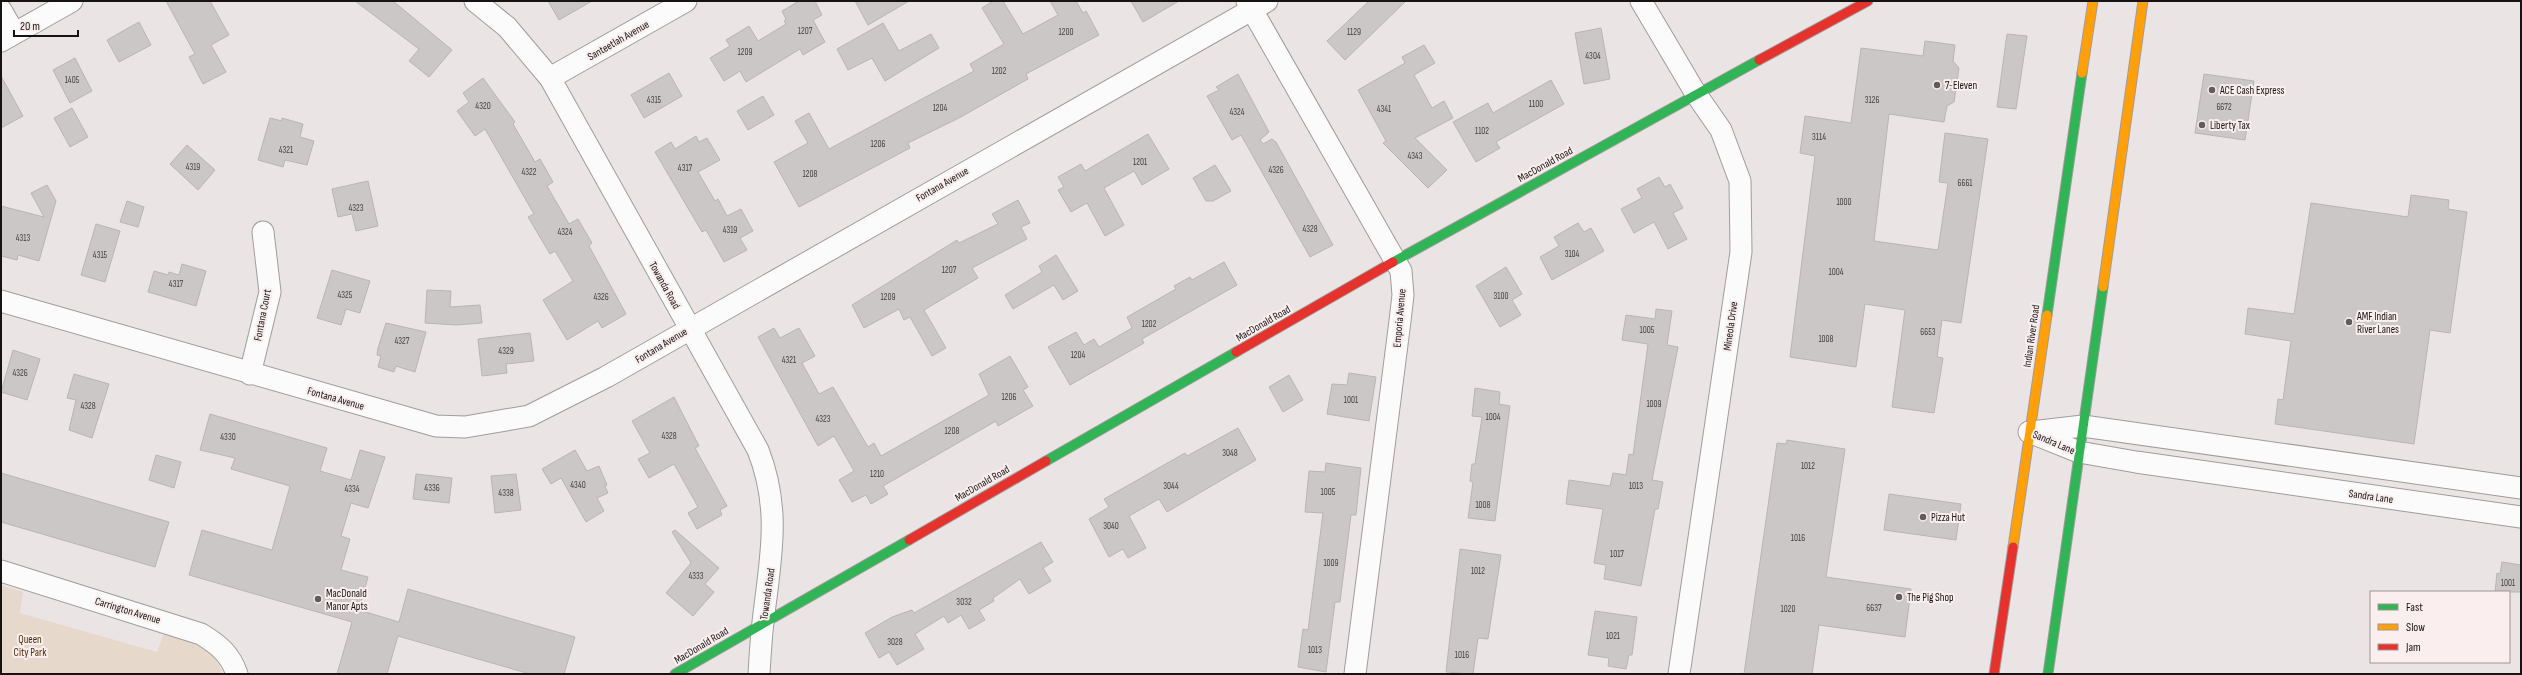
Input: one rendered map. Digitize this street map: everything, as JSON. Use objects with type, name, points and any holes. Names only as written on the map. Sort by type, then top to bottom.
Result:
[{"type":"street","points":[[1,10],[7,37],[72,1]]},
{"type":"street","name":"Towanda Road","points":[[475,1],[507,27],[550,78],[758,450],[768,474],[772,495],[771,567],[763,622],[759,674]]},
{"type":"street","name":"Santeetlah Avenue","points":[[550,78],[686,1]]},
{"type":"street","name":"Mineola Drive","points":[[1641,1],[1696,94],[1721,130],[1740,181],[1741,252],[1679,674]]},
{"type":"street","name":"MacDonald Road","points":[[675,674],[763,622],[1395,261],[1696,94],[1868,1]]},
{"type":"street","name":"Indian River Road","points":[[1994,674],[2028,432],[2093,1]]},
{"type":"street","points":[[2048,674],[2143,1]]},
{"type":"street","name":"Emporia Avenue","points":[[1255,4],[1401,271],[1403,295],[1401,315],[1355,674]]},
{"type":"street","name":"Fontana Avenue","points":[[1,301],[250,374],[436,426],[465,427],[529,416],[606,377],[1255,4]]},
{"type":"street","name":"Fontana Court","points":[[250,374],[270,292],[263,232]]},
{"type":"street","name":"Sandra Lane","points":[[2028,432],[2083,426],[2521,488]]},
{"type":"street","name":"Sandra Lane","points":[[2028,432],[2079,452],[2521,517]]},
{"type":"street","name":"Carrington Avenue","points":[[1,571],[201,634],[220,646],[233,662],[237,674]]},
{"type":"green space","name":"Queen City Park","points":[[1,585],[23,592],[20,613],[157,652],[164,633],[194,640],[208,647],[213,653],[222,674],[1,674]]},
{"type":"building","points":[[166,1],[210,1],[229,35],[211,45],[226,72],[203,84],[189,57],[195,54]]},
{"type":"building","points":[[355,1],[393,1],[452,50],[429,77],[409,61],[419,49]]},
{"type":"building","points":[[548,1],[592,1],[559,20]]},
{"type":"building","points":[[799,1],[815,1],[822,15],[813,20],[825,42],[803,55],[800,49],[746,82],[740,71],[724,81],[710,58],[730,46],[726,40],[749,26],[758,41],[786,24],[784,21],[786,19],[782,11]]},
{"type":"building","points":[[855,1],[909,1],[868,25]]},
{"type":"building","points":[[993,1],[1003,1],[1023,34],[1058,15],[1050,1],[1076,1],[1083,13],[1086,11],[1099,35],[1026,74],[1028,79],[959,118],[908,143],[910,148],[799,207],[774,162],[808,143],[795,121],[809,113],[829,149],[974,71],[970,64],[1004,44],[982,8]]},
{"type":"building","points":[[1131,1],[1179,1],[1143,22]]},
{"type":"building","points":[[1369,1],[1406,1],[1345,60],[1327,41]]},
{"type":"building","points":[[139,22],[151,45],[119,62],[107,40]]},
{"type":"building","points":[[883,23],[899,51],[931,34],[939,48],[885,81],[872,58],[848,70],[837,49]]},
{"type":"building","points":[[1601,28],[1610,79],[1584,84],[1575,33]]},
{"type":"building","name":"7-Eleven","points":[[2007,34],[2027,36],[2016,109],[1997,107]]},
{"type":"building","points":[[1925,41],[1955,45],[1953,61],[1959,68],[1954,102],[1947,106],[1944,122],[1889,114],[1874,241],[1938,250],[1948,183],[1939,182],[1945,133],[1988,139],[1961,323],[1942,320],[1937,357],[1943,358],[1934,413],[1892,407],[1905,310],[1865,304],[1856,367],[1790,357],[1815,156],[1800,153],[1805,116],[1851,123],[1861,48],[1923,56]]},
{"type":"building","points":[[1424,45],[1435,63],[1414,75],[1432,108],[1444,101],[1453,118],[1415,138],[1447,170],[1428,188],[1383,143],[1386,141],[1358,90],[1405,63],[1402,57]]},
{"type":"building","points":[[75,58],[92,91],[70,103],[53,70]]},
{"type":"building","points":[[669,73],[682,96],[644,118],[631,95]]},
{"type":"building","points":[[1238,74],[1269,132],[1260,140],[1263,144],[1272,139],[1276,142],[1333,245],[1310,257],[1241,135],[1232,140],[1207,96],[1219,90],[1216,87]]},
{"type":"building","points":[[2204,74],[2254,81],[2245,140],[2195,133]]},
{"type":"building","points":[[1,76],[23,116],[1,128]]},
{"type":"building","points":[[483,78],[515,122],[513,124],[535,162],[540,159],[553,182],[547,186],[569,224],[578,219],[592,243],[589,246],[626,314],[602,328],[598,321],[567,340],[543,300],[573,281],[555,251],[550,254],[528,217],[534,214],[485,129],[475,136],[457,111],[469,102],[463,93]]},
{"type":"building","points":[[1551,80],[1564,104],[1496,142],[1500,148],[1476,162],[1453,122],[1488,103],[1493,113]]},
{"type":"building","points":[[763,96],[774,115],[748,130],[737,111]]},
{"type":"building","points":[[72,108],[88,137],[70,147],[54,118]]},
{"type":"building","points":[[270,118],[282,121],[282,118],[303,124],[300,137],[314,141],[307,165],[285,160],[283,167],[258,160]]},
{"type":"building","points":[[1148,134],[1169,169],[1142,185],[1134,171],[1104,188],[1124,225],[1105,236],[1087,203],[1071,212],[1058,190],[1064,187],[1058,177],[1081,164],[1085,171]]},
{"type":"building","points":[[696,136],[699,142],[707,138],[720,160],[698,172],[715,201],[718,199],[727,216],[741,209],[753,231],[740,238],[747,250],[724,262],[706,230],[702,232],[655,152],[671,142],[675,149]]},
{"type":"building","points":[[187,145],[215,170],[198,190],[170,164]]},
{"type":"building","points":[[1215,165],[1231,191],[1213,201],[1206,201],[1193,178]]},
{"type":"building","points":[[1659,177],[1665,187],[1670,184],[1683,208],[1673,213],[1687,239],[1668,249],[1654,222],[1634,233],[1621,209],[1642,198],[1637,189]]},
{"type":"building","points":[[368,181],[378,226],[356,231],[352,214],[338,217],[332,189]]},
{"type":"building","points":[[47,185],[56,201],[39,261],[18,255],[17,260],[1,256],[1,206],[44,217],[31,193]]},
{"type":"building","name":"AMF Indian River Lanes","points":[[2411,195],[2449,200],[2448,209],[2467,212],[2450,333],[2430,330],[2414,444],[2275,424],[2278,399],[2283,400],[2291,341],[2245,334],[2248,308],[2294,314],[2311,203],[2408,217]]},
{"type":"building","points":[[1018,200],[1030,223],[1021,227],[1027,239],[972,268],[978,278],[924,310],[946,348],[932,356],[910,317],[904,320],[899,309],[864,328],[852,305],[957,240],[959,243],[998,224],[992,214]]},
{"type":"building","points":[[127,201],[144,207],[138,227],[120,222]]},
{"type":"building","points":[[1578,223],[1584,232],[1591,228],[1604,251],[1552,280],[1540,257],[1559,246],[1554,237]]},
{"type":"building","points":[[96,224],[120,231],[105,282],[81,275]]},
{"type":"building","points":[[1056,255],[1078,291],[1063,300],[1054,285],[1013,309],[1005,295],[1042,272],[1039,266]]},
{"type":"building","points":[[1224,262],[1237,285],[1142,339],[1144,343],[1070,385],[1048,347],[1076,332],[1084,345],[1094,339],[1099,347],[1132,328],[1127,317],[1176,289],[1174,286],[1190,277],[1192,280]]},
{"type":"building","points":[[182,264],[206,271],[196,306],[148,292],[154,271],[168,275],[169,272],[179,275]]},
{"type":"building","points":[[1506,267],[1522,294],[1512,300],[1521,315],[1500,327],[1476,286]]},
{"type":"building","points":[[332,270],[370,281],[360,313],[346,309],[341,325],[317,318]]},
{"type":"building","points":[[427,290],[451,291],[450,307],[480,305],[482,323],[456,325],[425,323]]},
{"type":"building","points":[[1656,309],[1672,311],[1667,345],[1678,347],[1652,480],[1663,482],[1658,509],[1655,509],[1641,586],[1604,579],[1606,565],[1594,563],[1603,509],[1566,504],[1569,480],[1610,486],[1613,473],[1626,475],[1629,454],[1633,455],[1648,344],[1622,340],[1626,315],[1655,319]]},
{"type":"building","points":[[386,323],[426,332],[415,372],[396,366],[394,372],[378,367],[381,356],[377,355],[378,348]]},
{"type":"building","points":[[774,328],[780,338],[799,328],[815,356],[802,363],[819,394],[833,387],[868,447],[874,443],[881,456],[989,395],[979,374],[1010,356],[1028,387],[1023,390],[1033,406],[998,426],[996,421],[883,486],[888,494],[871,504],[866,495],[852,502],[839,480],[854,471],[834,436],[818,446],[758,337]]},
{"type":"building","points":[[530,333],[534,361],[506,364],[507,373],[482,376],[478,339]]},
{"type":"building","points":[[13,350],[40,359],[27,400],[1,392]]},
{"type":"building","points":[[1349,373],[1376,377],[1369,421],[1327,414],[1332,384],[1347,385]]},
{"type":"building","points":[[74,374],[109,384],[92,438],[69,430],[76,400],[67,398]]},
{"type":"building","points":[[1289,375],[1303,400],[1283,412],[1269,387]]},
{"type":"building","points":[[1475,388],[1500,392],[1499,404],[1510,406],[1495,521],[1468,518],[1473,482],[1470,481],[1472,464],[1475,464],[1482,417],[1472,416]]},
{"type":"building","points":[[674,397],[699,446],[695,448],[727,506],[720,510],[722,515],[697,529],[688,513],[698,507],[674,464],[649,478],[638,459],[650,453],[632,421]]},
{"type":"building","name":"MacDonald Manor Apts","points":[[210,414],[327,448],[320,471],[351,480],[360,450],[385,457],[368,508],[351,503],[341,536],[350,539],[341,570],[368,577],[359,610],[399,622],[408,589],[575,637],[564,674],[530,674],[398,636],[387,674],[337,674],[352,622],[189,575],[202,530],[272,550],[290,486],[231,469],[235,458],[200,450]]},
{"type":"building","points":[[1238,428],[1256,460],[1167,512],[1159,499],[1129,516],[1146,548],[1128,558],[1123,549],[1109,557],[1089,519],[1109,507],[1104,499],[1185,453],[1187,456]]},
{"type":"building","points":[[1787,440],[1845,449],[1826,577],[1911,589],[1905,637],[1819,625],[1812,674],[1744,674],[1777,443],[1786,444]]},
{"type":"building","points":[[575,450],[587,471],[599,466],[607,485],[605,486],[608,493],[597,498],[604,511],[586,522],[561,478],[551,484],[542,469]]},
{"type":"building","points":[[156,455],[181,462],[174,488],[149,480]]},
{"type":"building","points":[[1326,463],[1361,468],[1356,515],[1351,515],[1340,602],[1335,602],[1326,672],[1298,667],[1303,629],[1308,630],[1323,513],[1305,512],[1309,471],[1325,472]]},
{"type":"building","points":[[1,473],[169,522],[155,567],[1,522]]},
{"type":"building","points":[[416,474],[452,478],[449,503],[413,499]]},
{"type":"building","points":[[516,474],[521,510],[495,513],[491,476]]},
{"type":"building","name":"Pizza Hut","points":[[1889,494],[1961,504],[1956,540],[1884,530]]},
{"type":"building","points":[[675,530],[719,568],[705,584],[714,592],[693,616],[666,593],[691,563],[672,532]]},
{"type":"building","points":[[1041,542],[1053,562],[1043,568],[1051,581],[1029,594],[1020,579],[993,598],[994,601],[979,610],[985,620],[969,629],[961,615],[948,623],[944,616],[915,634],[924,649],[897,665],[889,652],[879,658],[865,633],[892,617],[912,610],[914,613]]},
{"type":"building","points":[[1460,549],[1501,555],[1488,639],[1478,638],[1473,674],[1446,672]]},
{"type":"building","points":[[2502,562],[2521,565],[2521,592],[2495,591],[2497,573],[2500,574]]},
{"type":"building","points":[[1595,611],[1637,617],[1632,655],[1629,655],[1626,669],[1608,666],[1609,658],[1588,655]]},
{"type":"traffic: fast","points":[[1393,262],[1759,60]]},
{"type":"traffic: fast","points":[[2047,315],[2082,73]]},
{"type":"traffic: fast","points":[[2048,674],[2103,287]]},
{"type":"traffic: fast","points":[[1046,461],[1236,352]]},
{"type":"traffic: fast","points":[[675,674],[909,540]]},
{"type":"traffic: slow","points":[[2082,73],[2093,1]]},
{"type":"traffic: slow","points":[[2103,287],[2143,1]]},
{"type":"traffic: slow","points":[[2013,547],[2047,315]]},
{"type":"traffic: jam","points":[[1759,60],[1868,1]]},
{"type":"traffic: jam","points":[[1236,352],[1393,262]]},
{"type":"traffic: jam","points":[[909,540],[1046,461]]},
{"type":"traffic: jam","points":[[1994,674],[2013,547]]},
{"type":"place","name":"7-Eleven","points":[[1937,85]]},
{"type":"place","name":"ACE Cash Express","points":[[2212,90]]},
{"type":"place","name":"Liberty Tax","points":[[2202,125]]},
{"type":"place","name":"AMF Indian River Lanes","points":[[2349,322]]},
{"type":"place","name":"Pizza Hut","points":[[1923,517]]},
{"type":"place","name":"The Pig Shop","points":[[1899,597]]},
{"type":"place","name":"MacDonald Manor Apts","points":[[318,599]]}]
